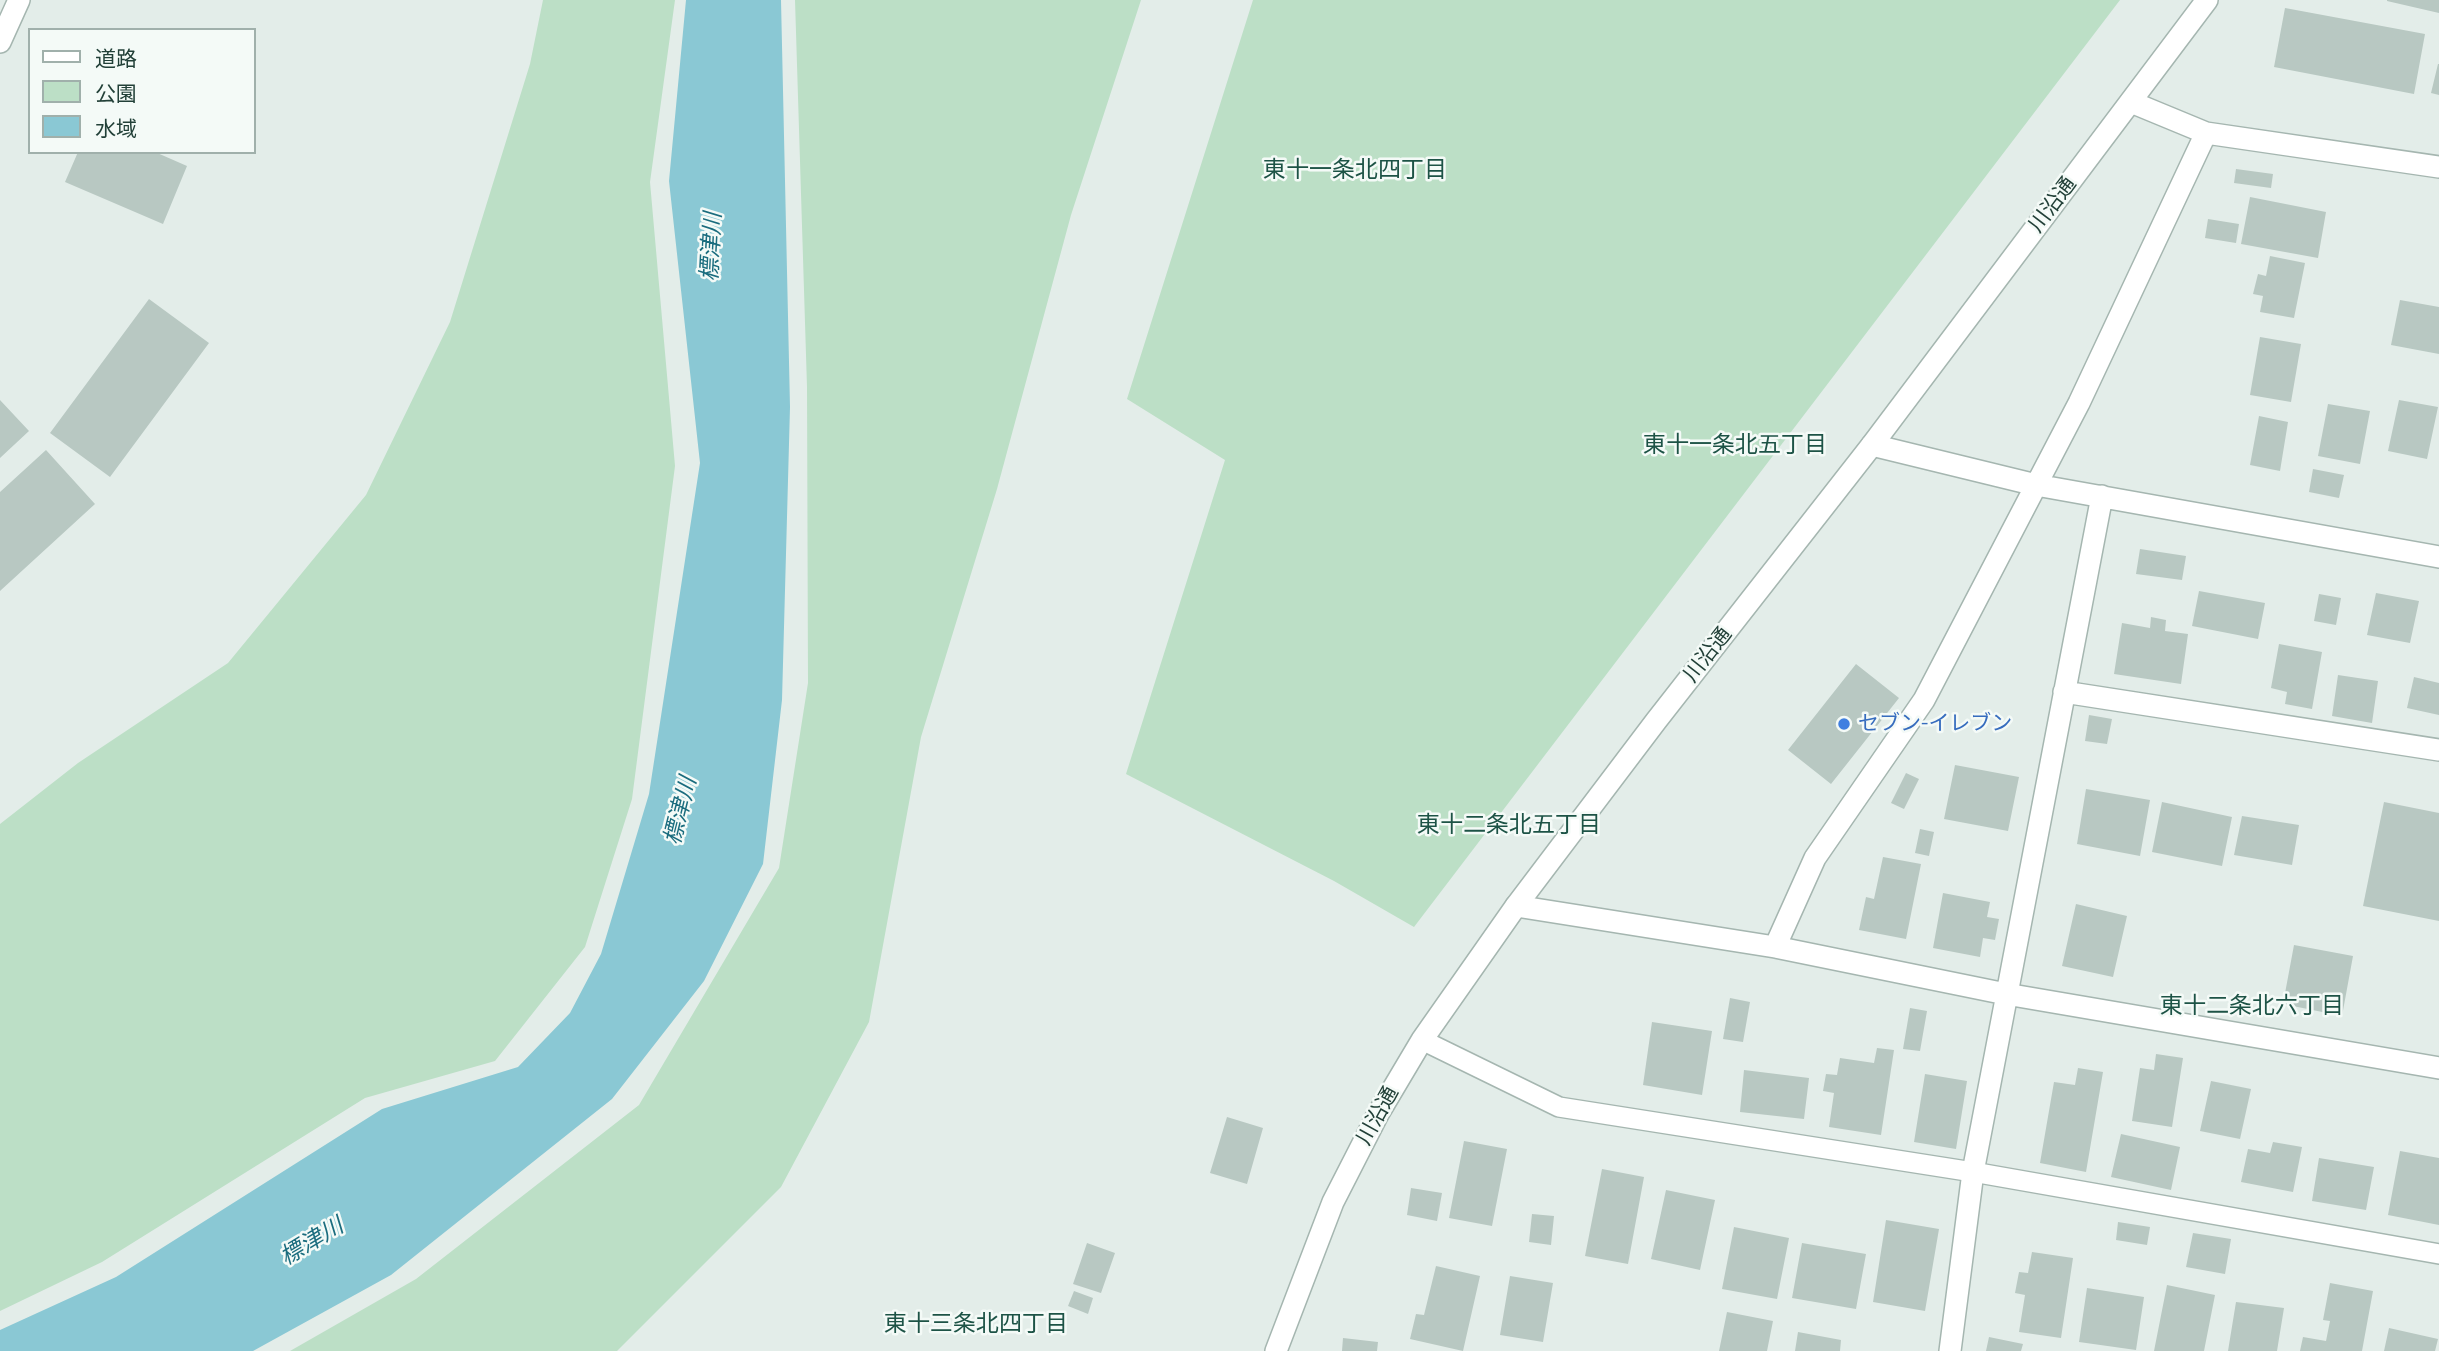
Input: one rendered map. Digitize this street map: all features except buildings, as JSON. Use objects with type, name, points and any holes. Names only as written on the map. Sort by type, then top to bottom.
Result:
[{"type":"street","points":[[0,42],[19,0]]},
{"type":"street","name":"川沿通","points":[[1276,1351],[1333,1202],[1378,1114],[1422,1040],[1516,906],[1872,444],[2207,0]]},
{"type":"street","points":[[2131,102],[2206,134],[2439,167]]},
{"type":"street","points":[[1776,947],[1815,858],[1924,700],[2079,403],[2206,134]]},
{"type":"street","points":[[1872,444],[2036,485],[2439,557]]},
{"type":"street","points":[[1950,1351],[1973,1172],[2102,496]]},
{"type":"street","points":[[2064,692],[2439,750]]},
{"type":"street","points":[[1516,906],[1776,947],[2006,994],[2439,1068]]},
{"type":"lane","points":[[1422,1040],[1559,1107],[1973,1172],[2439,1254]]},
{"type":"green space","points":[[543,0],[675,0],[650,182],[675,466],[632,799],[585,947],[495,1061],[365,1098],[102,1262],[0,1311],[0,824],[78,763],[228,663],[366,495],[450,322],[530,64]]},
{"type":"green space","points":[[795,0],[1141,0],[1071,215],[997,489],[921,737],[869,1022],[781,1187],[617,1351],[290,1351],[416,1279],[639,1105],[779,868],[808,683],[807,387]]},
{"type":"green space","points":[[1253,0],[2120,0],[1414,927],[1334,881],[1126,774],[1225,460],[1127,399]]},
{"type":"water","name":"標津川","points":[[686,0],[781,0],[790,407],[782,700],[763,864],[704,981],[612,1099],[391,1275],[253,1351],[0,1351],[0,1330],[116,1277],[382,1109],[518,1067],[570,1013],[601,954],[649,794],[700,463],[669,181]]},
{"type":"place","name":"セブン-イレブン","points":[[1844,724]]},
{"type":"district","name":"東十一条北四丁目","points":[[1355,170]]},
{"type":"district","name":"東十一条北五丁目","points":[[1735,445]]},
{"type":"district","name":"東十二条北五丁目","points":[[1509,825]]},
{"type":"district","name":"東十二条北六丁目","points":[[2252,1006]]},
{"type":"district","name":"東十三条北四丁目","points":[[976,1324]]}]
